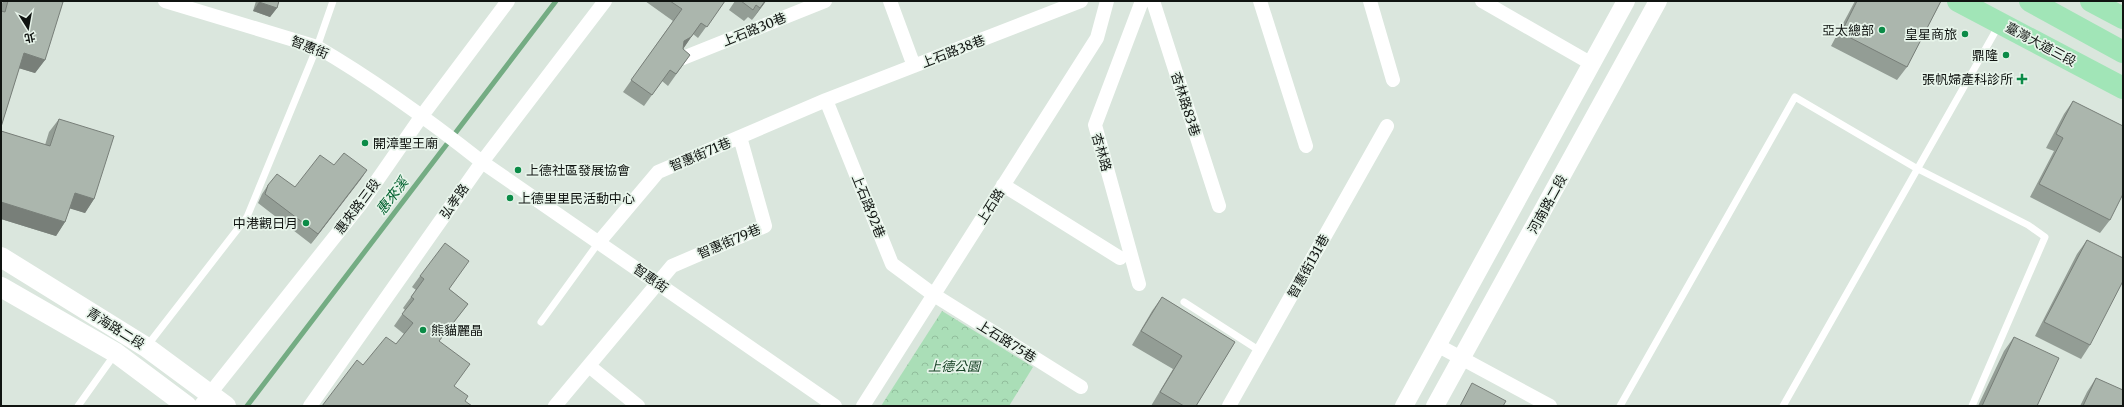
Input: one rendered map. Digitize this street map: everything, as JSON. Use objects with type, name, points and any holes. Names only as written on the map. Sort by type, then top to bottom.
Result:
[{"type":"main road","name":"臺灣大道三段","points":[[1958,1],[2123,88]]},
{"type":"main road","points":[[2030,1],[2123,52]]},
{"type":"main road","points":[[2091,1],[2123,18]]},
{"type":"main road","name":"青海路二段","points":[[1,257],[146,347],[212,402]]},
{"type":"main road","name":"青海路二段","points":[[1,287],[116,353],[187,406]]},
{"type":"street","name":"智惠街","points":[[165,1],[317,47],[338,59],[438,128],[482,162],[835,406]]},
{"type":"street","name":"惠來路三段","points":[[212,402],[360,205],[421,117],[508,1]]},
{"type":"street","name":"弘孝路","points":[[310,406],[482,162],[605,1]]},
{"type":"street","name":"上石路30巷","points":[[683,58],[825,1]]},
{"type":"street","points":[[890,1],[914,66]]},
{"type":"street","name":"上石路38巷","points":[[826,100],[1081,1]]},
{"type":"street","name":"上石路","points":[[863,406],[1097,38],[1107,1]]},
{"type":"street","name":"杏林路","points":[[1139,284],[1095,125],[1142,1]]},
{"type":"street","name":"杏林路83巷","points":[[1153,1],[1219,206]]},
{"type":"street","points":[[1260,1],[1306,146]]},
{"type":"street","points":[[1370,1],[1393,80]]},
{"type":"street","points":[[1482,1],[1592,64]]},
{"type":"street","points":[[1404,406],[1626,1]]},
{"type":"street","name":"河南路二段","points":[[1435,406],[1658,1]]},
{"type":"street","name":"智惠街71巷","points":[[599,242],[658,172],[826,100]]},
{"type":"street","name":"上石路92巷","points":[[826,100],[892,264],[934,295]]},
{"type":"street","name":"智惠街131巷","points":[[1229,406],[1387,126]]},
{"type":"street","name":"智惠街79巷","points":[[658,284],[672,266],[765,226],[740,137]]},
{"type":"street","points":[[1004,185],[1120,258]]},
{"type":"street","points":[[555,406],[658,284]]},
{"type":"street","name":"上石路75巷","points":[[934,295],[1081,387]]},
{"type":"street","points":[[1437,345],[1550,406]]},
{"type":"street","points":[[589,366],[638,406]]},
{"type":"lane","points":[[146,347],[246,217],[317,47],[333,1]]},
{"type":"lane","points":[[1783,406],[1916,168],[2000,23]]},
{"type":"lane","points":[[1620,406],[1794,97],[1916,168],[2028,225],[2045,237],[1972,406]]},
{"type":"lane","points":[[541,322],[599,242]]},
{"type":"lane","points":[[1184,302],[1260,351]]},
{"type":"lane","points":[[78,406],[116,353]]},
{"type":"green space","name":"上德公園","points":[[942,311],[1033,367],[1009,406],[881,406]]},
{"type":"building","points":[[8,1],[63,2],[45,60],[24,53],[1,127],[1,11],[5,12]]},
{"type":"building","points":[[279,1],[277,8],[259,2]]},
{"type":"building","points":[[670,1],[725,1],[707,27],[701,23],[691,37],[684,41],[683,49],[690,55],[676,74],[670,70],[652,95],[631,80],[682,9]]},
{"type":"building","points":[[741,1],[765,1],[760,8],[756,5],[753,10]]},
{"type":"building","name":"亞太總部","points":[[1857,1],[1941,1],[1907,67],[1841,33]]},
{"type":"building","points":[[2073,101],[2123,126],[2123,194],[2110,220],[2039,184],[2063,138],[2056,134]]},
{"type":"building","points":[[59,119],[114,136],[94,199],[75,193],[65,222],[1,202],[1,131],[50,146]]},
{"type":"building","name":"中港觀日月","points":[[344,153],[367,170],[318,234],[265,194],[268,185],[277,174],[295,187],[320,155],[334,165]]},
{"type":"building","points":[[2087,240],[2123,258],[2123,281],[2090,345],[2044,322]]},
{"type":"building","points":[[445,243],[469,261],[449,289],[468,304],[439,341],[470,364],[454,386],[468,396],[465,401],[472,406],[322,406],[357,360],[363,365],[386,337],[396,344],[413,323],[402,314],[414,299],[411,297],[424,279],[420,276]]},
{"type":"building","points":[[1162,297],[1235,342],[1196,406],[1184,406],[1160,392],[1182,356],[1141,331]]},
{"type":"building","points":[[2014,337],[2059,358],[2037,406],[1982,406]]},
{"type":"building","points":[[2096,378],[2123,390],[2123,406],[2083,406]]},
{"type":"building","points":[[1472,383],[1506,401],[1503,406],[1460,406]]},
{"type":"waterway","name":"惠來溪","points":[[247,406],[556,1]]},
{"type":"place","name":"亞太總部","points":[[1882,30]]},
{"type":"place","name":"皇星商旅","points":[[1965,34]]},
{"type":"place","name":"鼎隆","points":[[2006,55]]},
{"type":"place","name":"張帆婦產科診所","points":[[2022,79]]},
{"type":"place","name":"開漳聖王廟","points":[[365,143]]},
{"type":"place","name":"上德社區發展協會","points":[[518,170]]},
{"type":"place","name":"上德里里民活動中心","points":[[510,198]]},
{"type":"place","name":"中港觀日月","points":[[306,223]]},
{"type":"place","name":"熊貓麗晶","points":[[423,330]]}]
